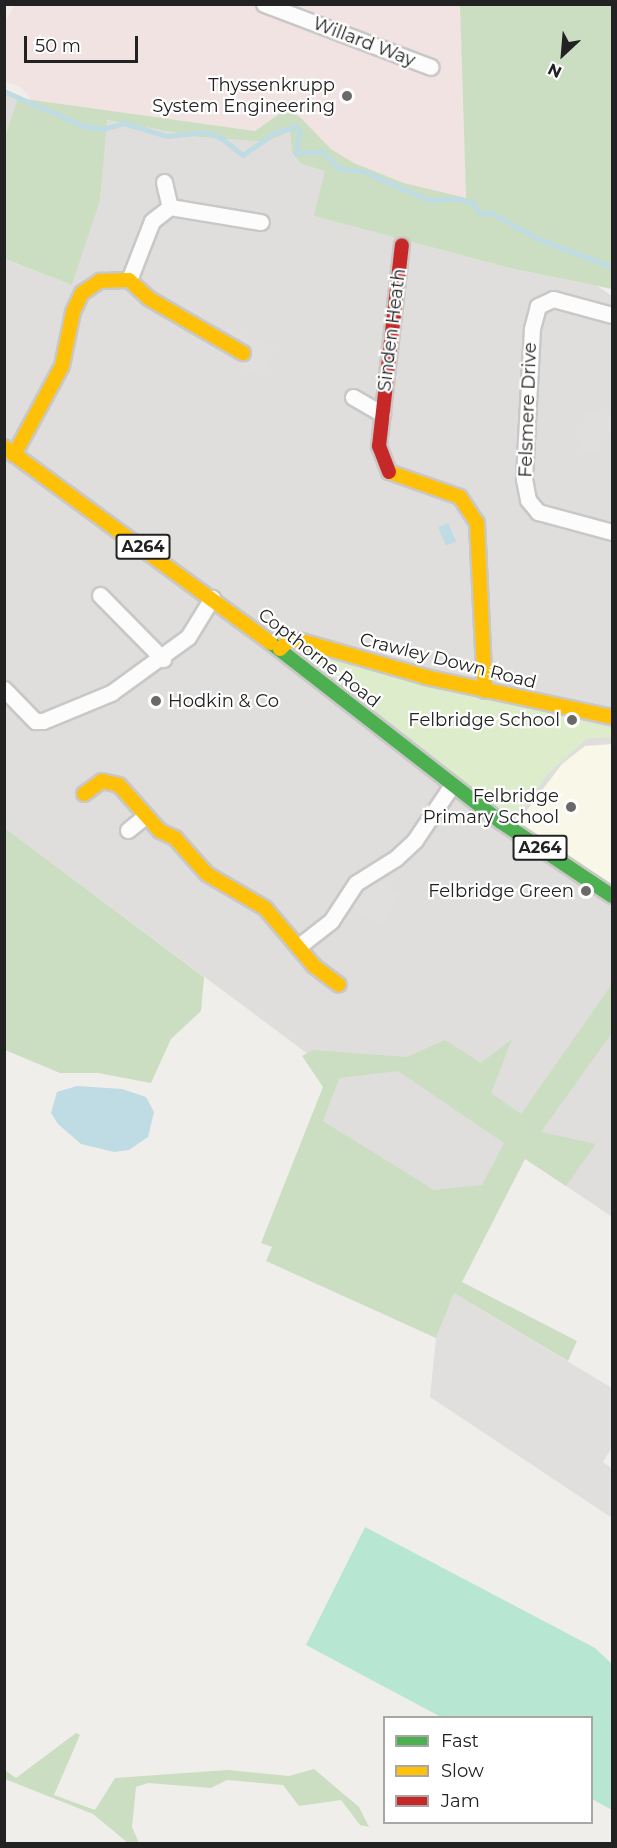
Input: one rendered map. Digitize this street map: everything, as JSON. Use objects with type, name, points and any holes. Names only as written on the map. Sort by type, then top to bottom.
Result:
[{"type":"main road","name":"Sinden Heath","points":[[402,245],[379,446],[390,474],[460,497],[477,523],[485,691]]},
{"type":"main road","points":[[9,451],[62,366],[73,312],[82,292],[100,281],[129,280],[148,298],[243,353]]},
{"type":"main road","name":"Copthorne Road","points":[[9,451],[280,649],[452,785],[612,896]]},
{"type":"main road","name":"Crawley Down Road","points":[[280,649],[288,640],[298,640],[485,691],[612,717]]},
{"type":"main road","points":[[84,794],[102,781],[111,781],[160,831],[175,838],[207,874],[265,908],[314,966],[339,985]]},
{"type":"street","name":"Willard Way","points":[[264,4],[431,68]]},
{"type":"street","points":[[164,182],[170,207]]},
{"type":"street","points":[[129,280],[152,221],[170,207],[261,222]]},
{"type":"street","name":"Felsmere Drive","points":[[612,315],[553,299],[538,306],[532,329],[524,479],[528,500],[538,512],[612,532]]},
{"type":"street","name":"Sinden Heath","points":[[353,397],[382,414]]},
{"type":"street","points":[[100,595],[163,658]]},
{"type":"street","points":[[4,688],[35,721],[43,721],[111,693],[163,658],[188,637],[212,598]]},
{"type":"street","points":[[299,946],[331,921],[356,883],[396,858],[415,840],[452,785]]},
{"type":"street","points":[[128,830],[145,816]]},
{"type":"shaded area","points":[[15,5],[460,5],[466,199],[404,183],[354,163],[331,149],[299,116],[283,111],[255,131],[32,102],[21,87],[5,81],[5,21]]},
{"type":"shaded area","points":[[5,93],[18,98],[5,136]]},
{"type":"shaded area","points":[[106,120],[198,137],[265,142],[290,130],[292,153],[301,164],[326,171],[315,216],[514,269],[597,286],[612,296],[612,1217],[513,1150],[480,1197],[434,1191],[323,1121],[340,1078],[5,828],[4,259],[72,285],[100,201]]},
{"type":"shaded area","points":[[229,327],[275,349],[262,377],[237,366],[243,353],[222,343]]},
{"type":"shaded area","points":[[584,412],[612,416],[612,434],[599,433],[598,452],[581,450]]},
{"type":"shaded area","name":"Felbridge Primary School","points":[[612,744],[612,896],[512,830],[562,764],[585,746]]},
{"type":"shaded area","points":[[377,881],[400,893],[383,924],[353,909],[363,889]]},
{"type":"shaded area","points":[[454,1293],[612,1388],[612,1447],[603,1462],[612,1469],[612,1518],[430,1397],[436,1338]]},
{"type":"green space","points":[[460,5],[612,5],[612,289],[514,269],[314,216],[325,171],[301,164],[292,153],[290,131],[266,142],[198,137],[107,120],[100,201],[72,285],[5,259],[5,136],[18,98],[255,131],[283,111],[299,116],[331,149],[354,163],[404,183],[466,198]]},
{"type":"green space","points":[[310,651],[427,684],[612,728],[612,737],[586,739],[547,775],[517,817],[507,808],[503,812],[307,656]]},
{"type":"green space","points":[[5,828],[204,977],[201,1011],[171,1039],[151,1083],[98,1073],[60,1073],[5,1050]]},
{"type":"green space","points":[[612,984],[612,1033],[541,1132],[596,1144],[566,1186],[525,1159],[462,1282],[577,1341],[568,1361],[455,1294],[436,1338],[266,1261],[272,1247],[261,1243],[323,1087],[302,1056],[313,1050],[407,1057],[445,1040],[481,1063],[512,1039],[491,1093],[521,1114]],"holes":[[[398,1071],[504,1143],[482,1185],[434,1190],[323,1121],[340,1078]]]},
{"type":"green space","points":[[365,1527],[595,1648],[612,1664],[612,1810],[593,1800],[593,1716],[439,1716],[306,1645]]},
{"type":"green space","points":[[76,1733],[80,1735],[54,1795],[95,1810],[115,1778],[228,1770],[289,1776],[314,1769],[359,1807],[369,1827],[360,1825],[341,1800],[299,1806],[283,1785],[227,1780],[211,1788],[148,1783],[136,1787],[132,1827],[139,1843],[128,1843],[93,1814],[5,1779],[5,1770],[16,1778]]},
{"type":"water","points":[[448,523],[456,541],[446,546],[438,527]]},
{"type":"water","points":[[77,1086],[122,1089],[146,1097],[154,1112],[148,1137],[129,1150],[114,1152],[81,1144],[58,1124],[51,1113],[57,1092]]},
{"type":"waterway","points":[[4,91],[84,126],[103,129],[124,123],[167,136],[204,132],[220,137],[243,155],[275,133],[296,126],[300,131],[296,153],[322,151],[340,169],[363,171],[429,200],[459,199],[474,204],[481,214],[490,212],[537,238],[612,267]]},
{"type":"traffic: fast","points":[[271,643],[501,822],[612,896]]},
{"type":"traffic: slow","points":[[14,455],[62,366],[73,312],[82,293],[100,281],[129,280],[148,298],[243,353]]},
{"type":"traffic: slow","points":[[4,447],[271,643]]},
{"type":"traffic: slow","points":[[389,472],[460,497],[477,523],[485,691]]},
{"type":"traffic: slow","points":[[280,649],[288,641],[298,640],[426,677],[612,717]]},
{"type":"traffic: slow","points":[[84,794],[102,781],[119,785],[160,831],[175,838],[207,874],[265,908],[314,966],[339,985]]},
{"type":"traffic: jam","points":[[389,472],[379,446],[402,245]]},
{"type":"place","name":"Thyssenkrupp System Engineering","points":[[347,96]]},
{"type":"place","name":"Hodkin & Co","points":[[156,701]]},
{"type":"place","name":"Felbridge School","points":[[572,720]]},
{"type":"place","name":"Felbridge Primary School","points":[[571,807]]},
{"type":"place","name":"Felbridge Green","points":[[586,891]]}]
